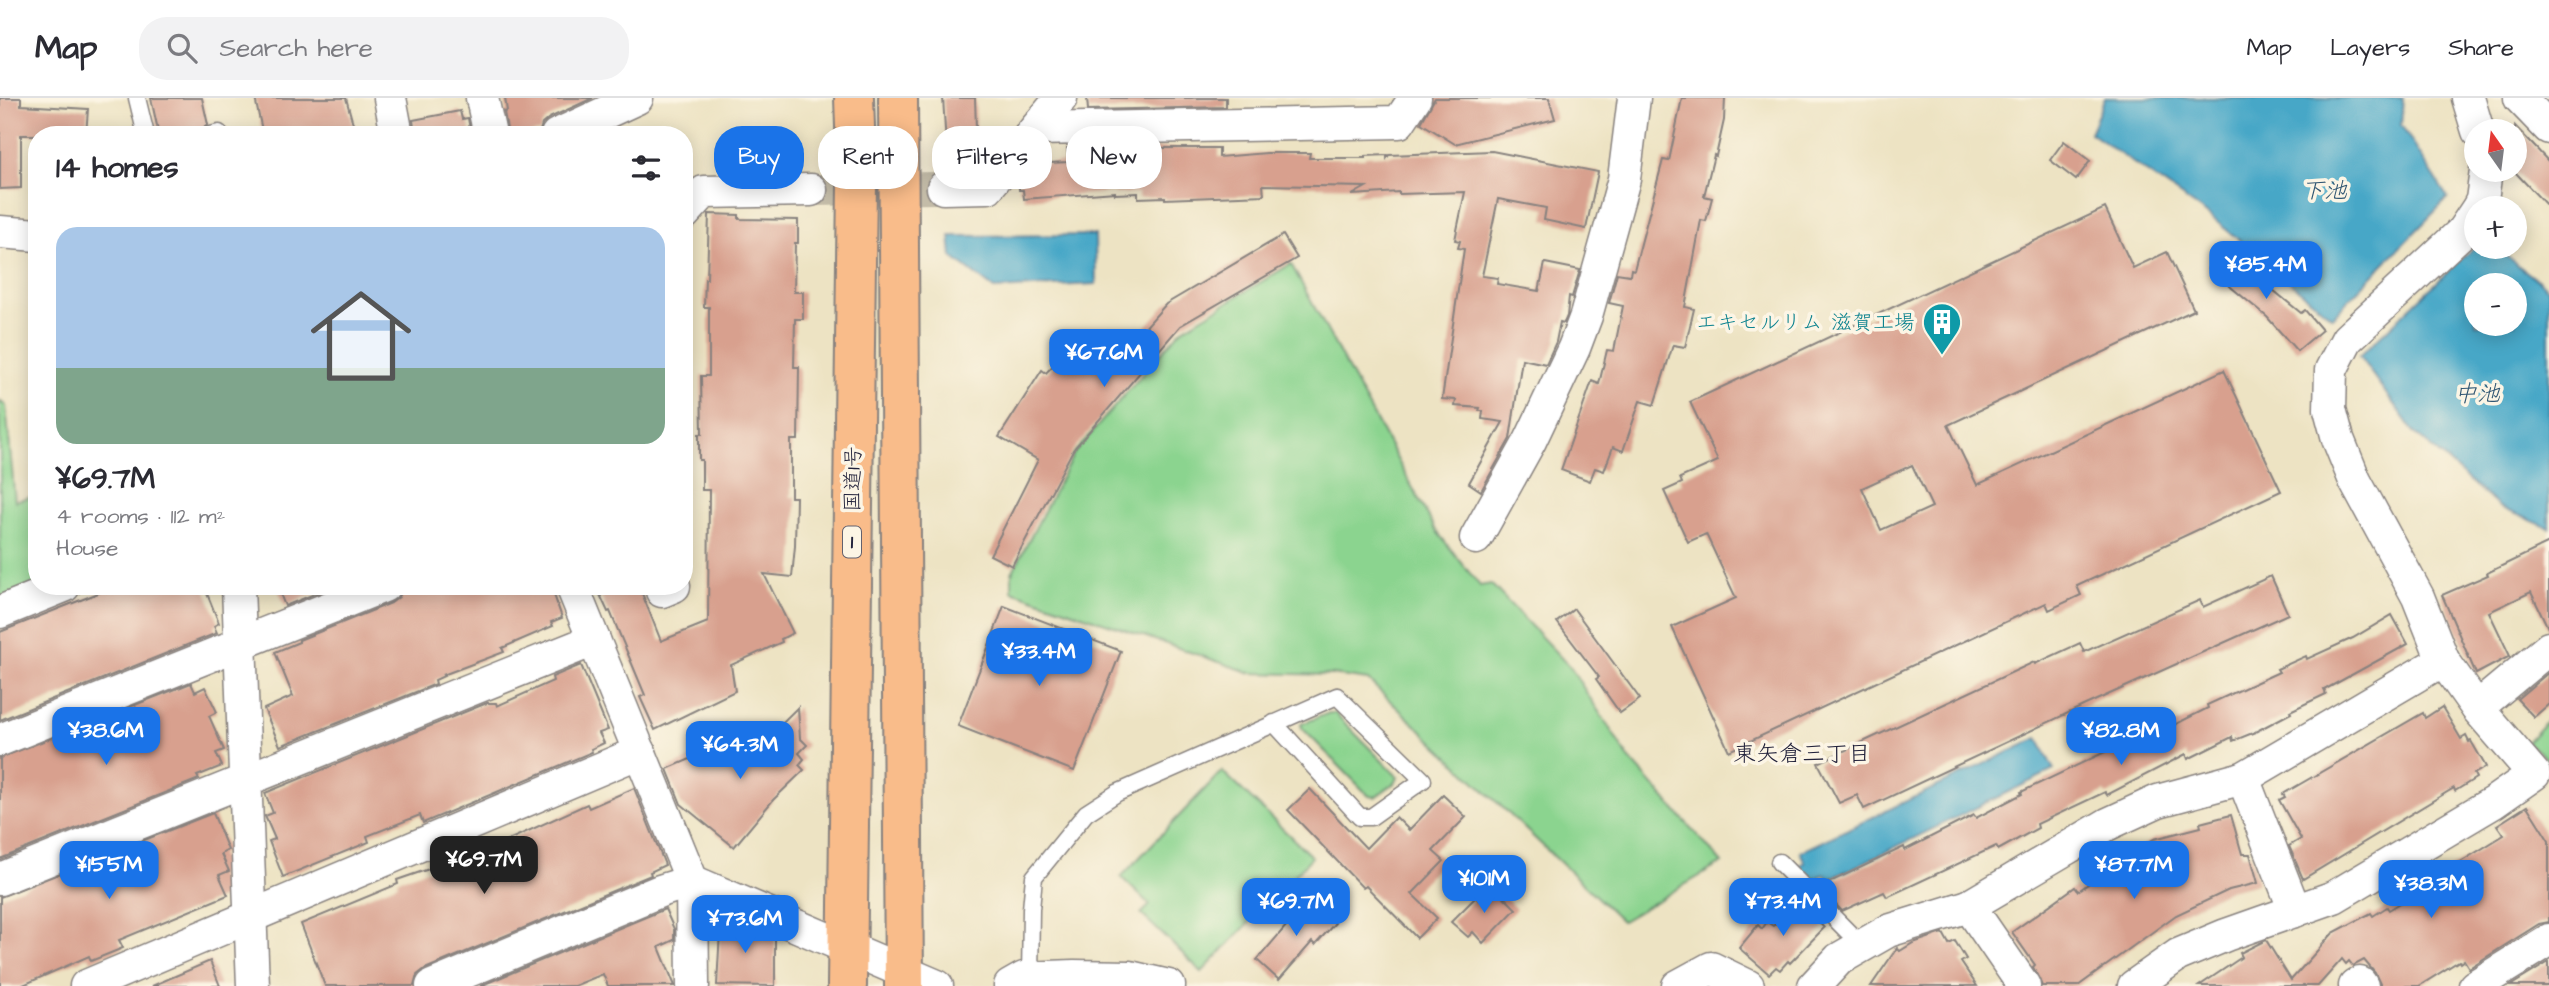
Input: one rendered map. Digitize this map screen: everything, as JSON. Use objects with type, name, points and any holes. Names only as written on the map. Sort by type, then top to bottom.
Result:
[{"type":"highway","name":"国道1号","points":[[847,986],[857,183],[855,98]]},
{"type":"highway","points":[[898,98],[915,981]]},
{"type":"street","points":[[390,98],[395,126]]},
{"type":"street","points":[[482,98],[488,126]]},
{"type":"street","points":[[1038,126],[1061,98]]},
{"type":"street","points":[[1052,129],[1399,122],[1415,98]]},
{"type":"street","points":[[1476,538],[1530,441],[1574,348],[1586,316],[1624,179],[1634,98]]},
{"type":"street","points":[[2468,98],[2474,119]]},
{"type":"street","points":[[2520,98],[2549,128]]},
{"type":"street","points":[[575,126],[628,100]]},
{"type":"street","points":[[693,204],[704,192],[811,190]]},
{"type":"street","points":[[2134,986],[2178,955],[2226,934],[2334,897],[2494,802],[2534,774],[2477,708],[2443,660],[2418,597],[2355,481],[2337,439],[2330,409],[2331,370],[2347,339],[2464,229]]},
{"type":"street","points":[[0,232],[28,236]]},
{"type":"street","points":[[0,612],[42,595]]},
{"type":"street","points":[[238,595],[253,986]]},
{"type":"street","points":[[0,740],[362,595]]},
{"type":"street","points":[[576,595],[692,881],[693,986]]},
{"type":"street","points":[[0,879],[594,640]]},
{"type":"street","points":[[2477,708],[2549,648]]},
{"type":"street","points":[[1814,986],[1839,959],[1888,931],[1969,906],[2108,824],[2158,801],[2244,778],[2443,660]]},
{"type":"street","points":[[86,986],[639,752]]},
{"type":"street","points":[[2244,778],[2295,911]]},
{"type":"street","points":[[432,986],[660,891],[692,881],[846,947],[915,981]]},
{"type":"street","points":[[1969,906],[2024,986]]},
{"type":"street","points":[[2475,986],[2549,940]]},
{"type":"street","points":[[1678,986],[1711,968],[1748,986]]},
{"type":"street","points":[[1020,982],[1130,977],[1169,986]]},
{"type":"street","points":[[2355,986],[2360,983],[2362,986]]},
{"type":"lane","points":[[137,98],[144,126]]},
{"type":"lane","points":[[1020,982],[1034,877],[1086,813],[1117,793],[1274,723],[1337,696],[1423,780],[1371,817],[1360,817],[1274,723]]},
{"type":"lane","points":[[1779,862],[1862,946]]},
{"type":"green space","points":[[1291,264],[1435,529],[1480,586],[1491,584],[1570,667],[1628,757],[1722,863],[1622,921],[1368,680],[1333,675],[1251,673],[1012,591],[1012,573],[1074,453],[1181,330]]},
{"type":"green space","points":[[0,401],[6,406],[15,501],[28,497],[28,588],[0,599]]},
{"type":"green space","points":[[1335,713],[1398,777],[1396,782],[1375,797],[1369,796],[1302,728],[1301,724]]},
{"type":"green space","points":[[2549,718],[2549,761],[2527,742]]},
{"type":"green space","points":[[1222,771],[1312,857],[1202,972],[1141,914],[1150,905],[1121,877]]},
{"type":"water","name":"下池","points":[[2105,98],[2403,98],[2401,125],[2448,198],[2332,317],[2211,217],[2090,133]]},
{"type":"water","points":[[1095,235],[1096,284],[994,289],[952,257],[950,236]]},
{"type":"water","name":"中池","points":[[2464,256],[2464,259],[2510,259],[2549,289],[2549,528],[2499,507],[2414,432],[2359,356]]},
{"type":"water","points":[[2038,738],[2054,770],[1828,880],[1825,874],[1809,883],[1795,868],[1805,862],[1800,852]]},
{"type":"building","points":[[0,98],[21,98],[21,105],[88,109],[87,126],[28,126],[28,135],[21,135],[21,188],[0,189]]},
{"type":"building","points":[[151,98],[202,98],[208,125],[157,126]]},
{"type":"building","points":[[255,98],[346,98],[354,126],[261,126]]},
{"type":"building","points":[[505,98],[593,98],[549,118],[541,126],[506,126],[504,112],[507,111]]},
{"type":"building","points":[[943,98],[975,98],[976,126],[945,126]]},
{"type":"building","points":[[1087,98],[1226,98],[1226,107],[1088,110]]},
{"type":"building","points":[[1435,98],[1549,98],[1555,119],[1455,144],[1421,123]]},
{"type":"building","points":[[1682,98],[1725,98],[1724,120],[1704,196],[1712,198],[1706,221],[1701,220],[1685,307],[1694,309],[1685,347],[1673,345],[1654,405],[1640,401],[1623,451],[1613,447],[1604,471],[1595,468],[1590,481],[1561,470],[1592,381],[1599,384],[1607,350],[1614,351],[1623,306],[1609,303],[1617,273],[1630,275],[1631,269],[1634,270],[1663,160],[1669,161]]},
{"type":"building","points":[[460,111],[462,119],[468,118],[469,126],[414,126],[413,120]]},
{"type":"building","points":[[2527,139],[2549,162],[2549,208],[2524,182],[2527,182]]},
{"type":"building","points":[[2064,141],[2090,161],[2076,180],[2050,160]]},
{"type":"building","points":[[1162,148],[1219,148],[1219,157],[1310,153],[1309,158],[1365,158],[1387,155],[1387,158],[1389,155],[1492,151],[1598,172],[1586,229],[1544,220],[1546,208],[1498,199],[1482,276],[1498,278],[1497,284],[1539,291],[1545,263],[1580,270],[1572,297],[1569,296],[1567,316],[1564,323],[1560,322],[1556,342],[1546,364],[1522,359],[1510,439],[1481,491],[1469,483],[1503,422],[1482,419],[1483,411],[1479,411],[1480,408],[1455,406],[1456,400],[1442,399],[1464,249],[1458,248],[1460,241],[1455,240],[1465,192],[1352,195],[1366,187],[1263,185],[1264,195],[1165,199],[1138,198],[1138,193],[1115,192],[1024,199],[1023,190],[1019,189],[1052,189],[1052,163],[1066,162],[1066,189],[1162,189]]},
{"type":"building","points":[[2105,208],[2133,268],[2167,252],[2194,310],[1948,425],[1977,485],[2224,370],[2281,491],[2077,586],[2081,595],[2049,610],[2046,603],[1729,751],[1672,627],[1736,598],[1706,534],[1688,542],[1664,491],[1682,483],[1680,478],[1718,461],[1690,402]],"holes":[[[1912,465],[1932,507],[1881,530],[1862,488]]]},
{"type":"building","points":[[709,214],[739,215],[739,219],[798,220],[794,292],[803,292],[803,319],[795,319],[794,367],[799,367],[798,440],[791,440],[791,497],[796,497],[795,546],[792,577],[764,574],[793,633],[781,639],[782,642],[731,665],[735,691],[655,730],[640,697],[645,695],[610,611],[608,612],[600,595],[643,595],[661,641],[708,622],[709,490],[702,490],[702,460],[699,460],[699,434],[702,434],[701,376],[709,376],[709,307],[704,307]]},
{"type":"building","points":[[1283,235],[1297,258],[1180,326],[1073,450],[1012,566],[990,555],[1038,460],[999,437],[1042,370],[1046,373],[1078,339],[1111,366],[1166,304]]},
{"type":"building","points":[[2223,249],[2301,313],[2305,310],[2322,330],[2297,351],[2267,317],[2208,268]]},
{"type":"building","points":[[2549,543],[2549,630],[2531,592],[2489,612],[2510,656],[2476,674],[2442,595],[2488,575],[2487,573]]},
{"type":"building","points":[[2271,576],[2288,614],[1864,809],[1857,795],[1839,803],[1818,763],[2080,643],[2084,652],[2200,600],[2203,607]]},
{"type":"building","points":[[93,595],[208,595],[219,623],[214,626],[217,633],[0,720],[0,632]]},
{"type":"building","points":[[281,595],[312,595],[285,606]]},
{"type":"building","points":[[554,595],[562,618],[551,622],[553,626],[502,648],[504,652],[443,675],[435,680],[436,684],[280,746],[264,709],[293,696],[275,652],[391,603],[399,597]]},
{"type":"building","points":[[1004,606],[1121,651],[1074,771],[958,726]]},
{"type":"building","points":[[1574,609],[1640,699],[1620,713],[1596,679],[1599,677],[1557,622]]},
{"type":"building","points":[[2392,615],[2408,644],[2324,690],[2326,694],[2255,732],[2233,741],[2232,737],[2188,759],[2186,754],[2107,795],[2105,792],[2037,824],[2038,828],[1998,850],[1996,846],[1887,897],[1884,892],[1842,911],[1819,887],[1904,847],[1905,850],[1974,815],[1976,818],[2022,794],[2021,792],[2164,724],[2166,729],[2208,708],[2207,705],[2279,672],[2277,669],[2353,638]]},
{"type":"building","points":[[581,665],[608,730],[599,733],[604,743],[591,749],[592,752],[423,823],[420,815],[367,836],[369,842],[283,877],[269,841],[275,839],[265,816],[273,813],[265,793],[487,703],[496,703],[497,706]]},
{"type":"building","points":[[2549,672],[2549,704],[2534,717],[2517,699]]},
{"type":"building","points":[[191,683],[195,692],[205,687],[217,712],[209,716],[224,750],[216,753],[222,766],[197,776],[199,779],[0,859],[0,758]]},
{"type":"building","points":[[798,707],[800,738],[807,745],[799,753],[804,759],[799,765],[804,770],[773,800],[734,847],[681,804],[667,769],[732,741],[736,768]]},
{"type":"building","points":[[2442,707],[2461,739],[2466,736],[2469,742],[2471,741],[2486,767],[2474,774],[2476,778],[2455,791],[2454,788],[2303,879],[2289,846],[2301,839],[2279,800],[2285,797],[2283,794],[2423,713],[2425,718]]},
{"type":"building","points":[[634,788],[665,865],[650,872],[651,875],[425,969],[417,975],[414,986],[325,986],[301,924],[398,884],[397,880],[493,847],[587,804],[589,808]]},
{"type":"building","points":[[1310,789],[1366,848],[1396,817],[1409,830],[1443,795],[1466,817],[1433,851],[1444,861],[1412,894],[1437,918],[1417,938],[1366,886],[1363,888],[1288,810]]},
{"type":"building","points":[[2527,806],[2549,841],[2549,922],[2539,924],[2469,968],[2464,960],[2460,963],[2459,961],[2419,986],[2381,986],[2364,960],[2353,966],[2342,959],[2318,986],[2199,986],[2242,957],[2240,953],[2266,940],[2291,980],[2333,933],[2371,913],[2373,916],[2387,907],[2389,910],[2435,882],[2433,879],[2504,835],[2497,825]]},
{"type":"building","points":[[213,813],[228,850],[221,854],[229,871],[219,875],[228,895],[119,940],[123,948],[91,961],[89,956],[21,986],[0,986],[0,897]]},
{"type":"building","points":[[2231,815],[2242,854],[2250,854],[2258,883],[2229,890],[2176,915],[2078,986],[2042,986],[2033,967],[2035,965],[2012,932],[2075,887],[2078,891],[2119,863],[2118,860],[2154,839],[2201,827],[2200,823]]},
{"type":"building","points":[[1493,886],[1516,909],[1483,943],[1473,932],[1468,937],[1451,922],[1476,897],[1479,900]]},
{"type":"building","points":[[1308,898],[1335,923],[1315,945],[1312,942],[1279,980],[1257,960],[1293,918],[1291,915]]},
{"type":"building","points":[[1801,899],[1821,920],[1818,921],[1824,928],[1790,963],[1788,961],[1780,970],[1776,967],[1769,974],[1739,948],[1758,925],[1762,929],[1767,922],[1773,926]]},
{"type":"building","points":[[665,909],[674,929],[674,940],[659,947],[675,986],[608,986],[603,974],[574,986],[480,986]]},
{"type":"building","points":[[721,913],[748,925],[747,927],[775,937],[775,986],[717,985]]},
{"type":"building","points":[[1943,933],[1949,944],[1955,941],[1966,959],[1961,962],[1977,986],[1871,986],[1897,948],[1900,951],[1913,943]]},
{"type":"building","points":[[210,961],[220,986],[152,986]]},
{"type":"building","points":[[2549,962],[2549,986],[2510,986]]},
{"type":"tunnel","points":[[811,190],[932,188]]},
{"type":"place","name":"エキセルリム 滋賀工場","points":[[1942,356]]},
{"type":"district","name":"東矢倉三丁目","points":[[1802,754]]}]
